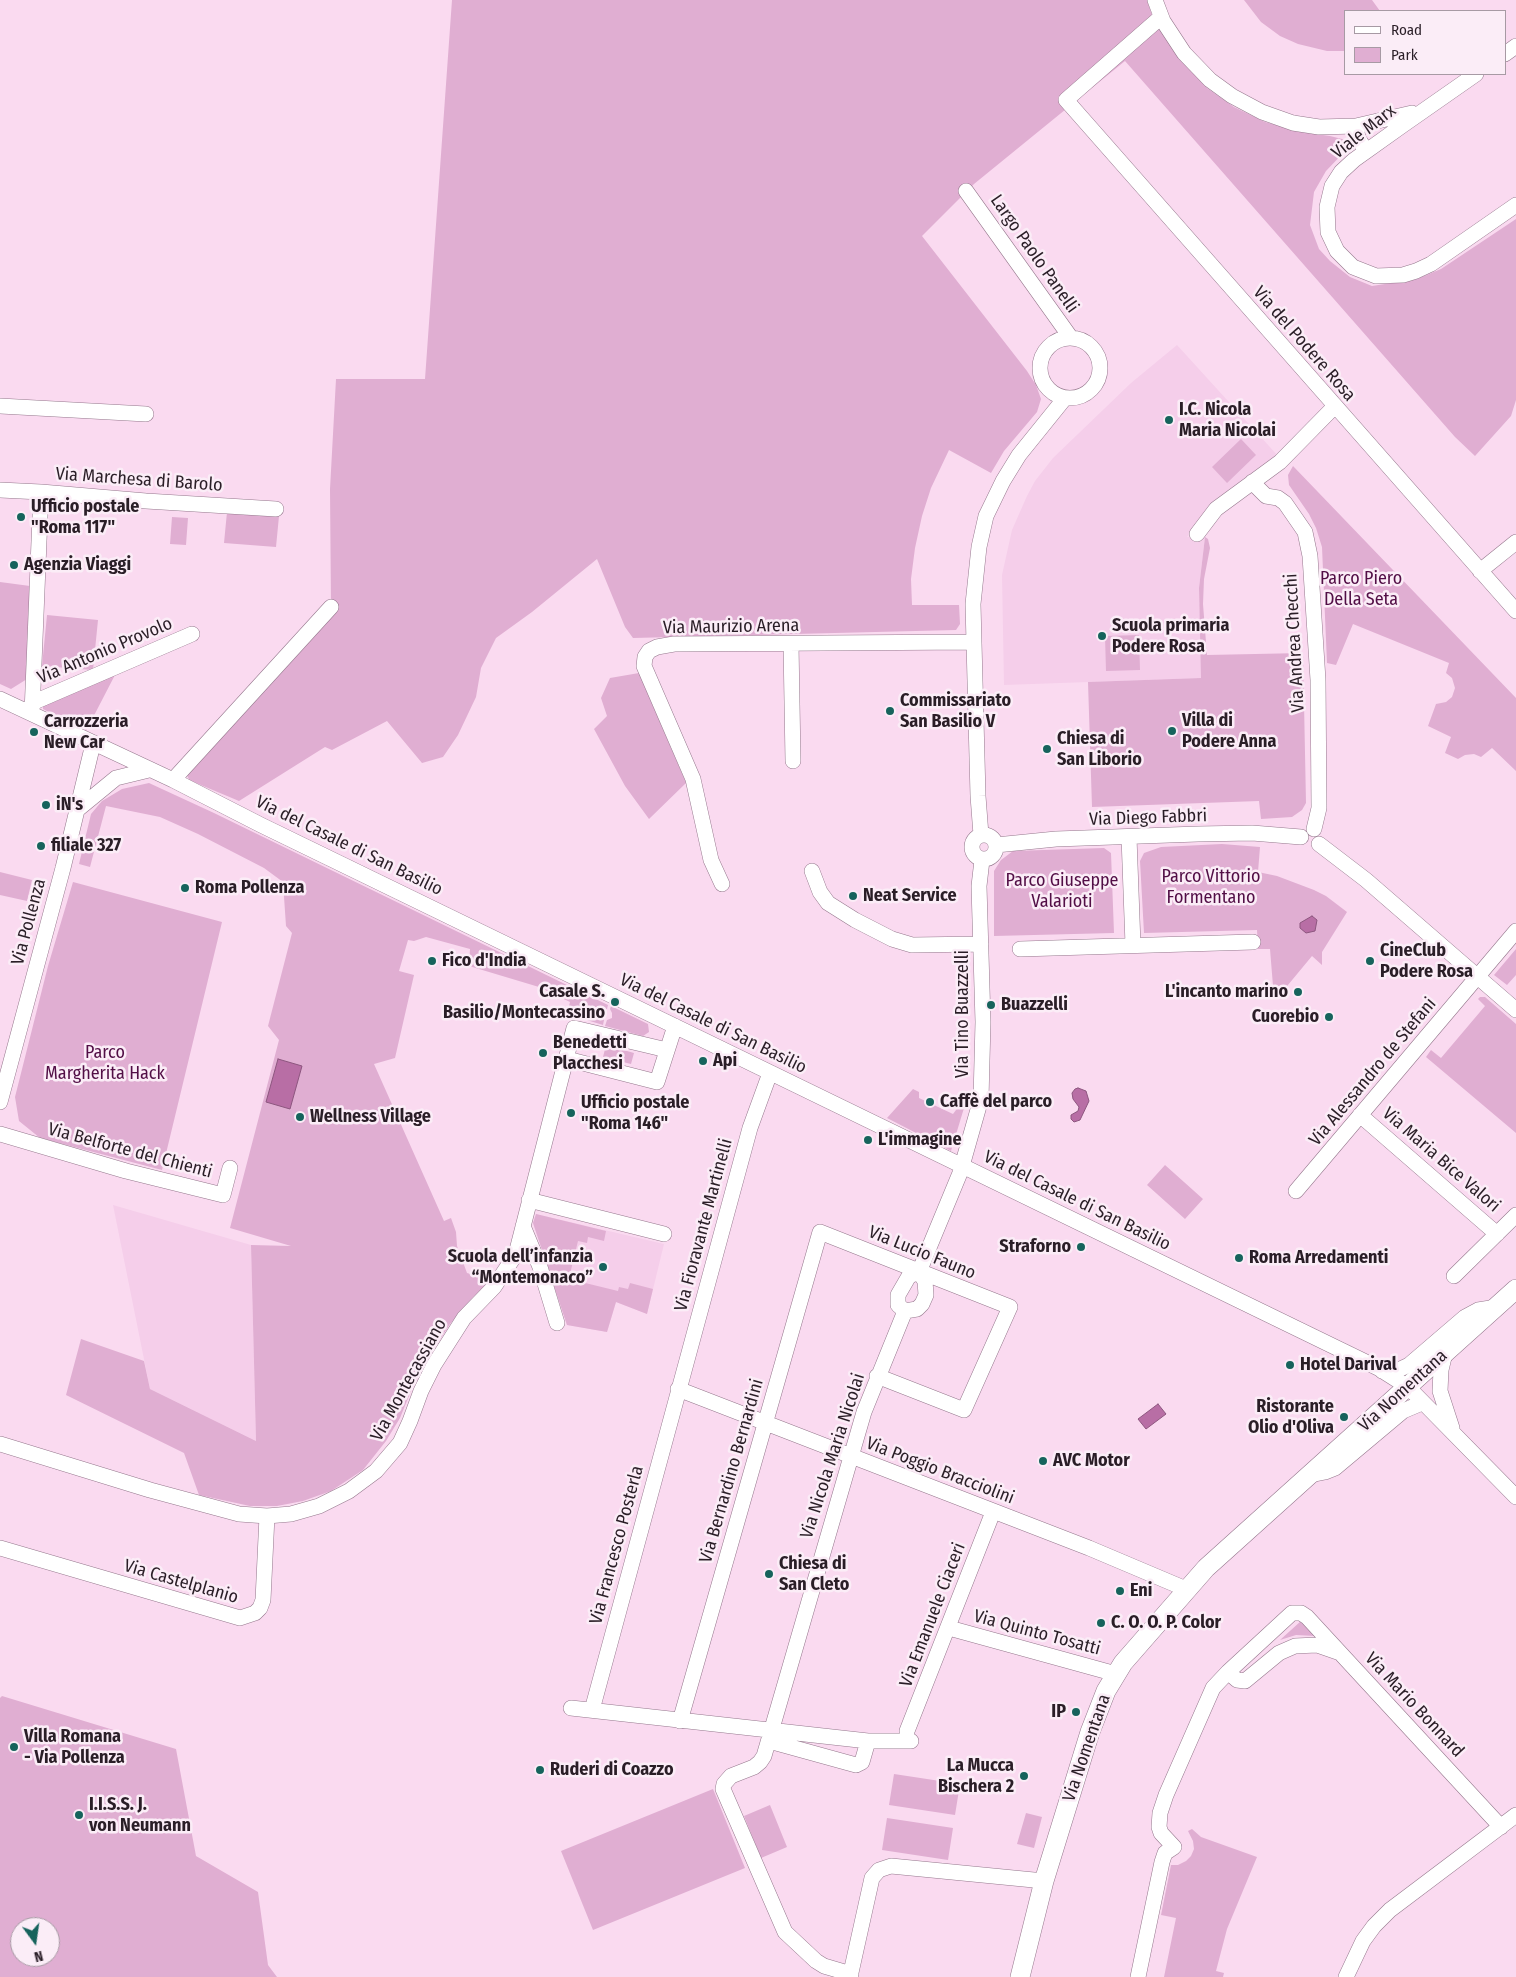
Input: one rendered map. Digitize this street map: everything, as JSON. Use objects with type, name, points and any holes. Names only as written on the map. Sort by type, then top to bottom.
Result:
[{"type":"main road","name":"Via Nomentana","points":[[1020,1977],[1044,1881],[1091,1727],[1106,1691],[1133,1650],[1214,1560],[1516,1289]]},
{"type":"street","points":[[1154,0],[1161,17],[1176,42],[1194,65],[1220,88],[1246,104],[1277,118],[1299,124],[1333,127],[1356,126],[1426,109]]},
{"type":"street","name":"Via del Podere Rosa","points":[[1161,17],[1066,100],[1516,612]]},
{"type":"street","name":"Viale Marx","points":[[1475,75],[1366,151],[1338,175],[1331,190],[1326,212],[1328,232],[1337,251],[1349,264],[1376,276],[1393,276],[1422,269],[1516,205]]},
{"type":"street","points":[[1356,126],[1358,138],[1366,151]]},
{"type":"street","name":"Largo Paolo Panelli","points":[[966,191],[1071,338]]},
{"type":"street","name":"Largo Paolo Panelli","points":[[1071,338],[1089,345],[1096,352],[1100,371],[1092,389],[1084,395],[1064,398],[1048,388],[1043,380],[1040,370],[1041,361],[1045,352],[1052,344],[1071,338]]},
{"type":"street","points":[[980,835],[974,642],[975,572],[986,516],[998,488],[1012,465],[1064,398]]},
{"type":"street","points":[[0,406],[146,414]]},
{"type":"street","points":[[1197,534],[1216,509],[1280,462],[1334,407]]},
{"type":"street","name":"Via Andrea Checchi","points":[[1252,482],[1266,496],[1278,498],[1286,503],[1305,532],[1310,556],[1318,680],[1319,808],[1314,829]]},
{"type":"street","name":"Via Marchesa di Barolo","points":[[0,490],[146,502],[276,509]]},
{"type":"street","name":"Via Antonio Provolo","points":[[41,492],[32,708],[192,634]]},
{"type":"street","points":[[1480,571],[1516,542]]},
{"type":"street","points":[[173,780],[331,607]]},
{"type":"street","name":"Via Maurizio Arena","points":[[722,884],[711,860],[693,779],[646,671],[645,657],[654,648],[668,645],[974,642]]},
{"type":"street","points":[[791,644],[793,761]]},
{"type":"street","name":"Via Antonio Provolo","points":[[17,706],[32,682]]},
{"type":"street","name":"Via del Casale di San Basilio","points":[[0,699],[17,706],[32,708],[93,744],[173,780],[269,829],[1382,1371],[1408,1387],[1515,1495]]},
{"type":"street","name":"Via Pollenza","points":[[0,1099],[7,1054],[77,810],[93,744]]},
{"type":"street","points":[[77,810],[116,778],[149,770]]},
{"type":"street","points":[[1314,829],[1321,835],[1320,844],[1314,848],[1307,847],[1303,844],[1301,837],[1305,830],[1314,829]]},
{"type":"street","name":"Via Diego Fabbri","points":[[996,845],[1056,839],[1129,837],[1252,834],[1301,837]]},
{"type":"street","points":[[980,835],[992,838],[996,845],[993,855],[988,859],[982,860],[976,858],[971,849],[974,840],[980,835]]},
{"type":"street","points":[[1129,837],[1133,945]]},
{"type":"street","points":[[1320,844],[1359,875],[1516,1010]]},
{"type":"street","name":"Via Tino Buazzelli","points":[[962,1166],[981,1098],[983,1022],[979,886],[982,860]]},
{"type":"street","points":[[812,871],[820,892],[828,903],[855,920],[892,939],[912,945],[981,944]]},
{"type":"street","points":[[1478,977],[1516,931]]},
{"type":"street","points":[[1020,950],[1253,942]]},
{"type":"street","name":"Via Alessandro de Stefani","points":[[1296,1191],[1478,977]]},
{"type":"street","points":[[567,1059],[658,1082],[675,1026]]},
{"type":"street","name":"Via Montecassiano","points":[[0,1444],[220,1510],[267,1516],[291,1514],[318,1506],[349,1491],[376,1471],[400,1443],[421,1390],[453,1335],[470,1311],[504,1274],[516,1254],[574,1028],[667,1050]]},
{"type":"street","name":"Via Fioravante Martinelli","points":[[678,1389],[750,1128],[770,1073]]},
{"type":"street","name":"Via Maria Bice Valori","points":[[1360,1115],[1497,1234]]},
{"type":"street","name":"Via Belforte del Chienti","points":[[0,1134],[126,1171],[223,1195],[230,1168]]},
{"type":"street","points":[[920,1272],[909,1276],[898,1295],[898,1305],[905,1311],[917,1309],[922,1304],[926,1295],[925,1282],[920,1272],[962,1166]]},
{"type":"street","points":[[529,1200],[664,1234]]},
{"type":"street","name":"Via Maria Bice Valori","points":[[1454,1276],[1516,1215]]},
{"type":"street","points":[[523,1226],[540,1267],[557,1323]]},
{"type":"street","name":"Via Lucio Fauno","points":[[820,1232],[1010,1307],[964,1410],[878,1376]]},
{"type":"street","name":"Via Bernardino Bernardini","points":[[680,1721],[820,1232]]},
{"type":"street","name":"Via Nomentana","points":[[1382,1371],[1393,1371],[1409,1365],[1465,1317],[1478,1310],[1497,1307]]},
{"type":"street","name":"Via Nicola Maria Nicolai","points":[[851,1975],[824,1966],[816,1961],[784,1932],[723,1789],[724,1784],[732,1776],[760,1762],[770,1735],[864,1412],[905,1311]]},
{"type":"street","points":[[1445,1353],[1440,1374],[1440,1391],[1454,1434]]},
{"type":"street","name":"Via Poggio Bracciolini","points":[[678,1389],[1136,1567],[1186,1589]]},
{"type":"street","name":"Via Francesco Posterla","points":[[592,1710],[678,1389]]},
{"type":"street","name":"Via Nomentana","points":[[1310,1475],[1335,1468],[1403,1411],[1422,1402]]},
{"type":"street","name":"Via Emanuele Ciaceri","points":[[868,1741],[909,1736],[993,1512]]},
{"type":"street","name":"Via Castelplanio","points":[[0,1548],[235,1618],[246,1618],[255,1613],[263,1600],[267,1516]]},
{"type":"street","name":"Via Mario Bonnard","points":[[1228,1672],[1288,1616],[1298,1612],[1307,1617],[1501,1827]]},
{"type":"street","name":"Via Quinto Tosatti","points":[[949,1628],[1116,1674]]},
{"type":"street","points":[[1138,1977],[1162,1862],[1165,1853],[1174,1847],[1161,1833],[1159,1827],[1158,1819],[1161,1807],[1211,1692],[1228,1672],[1237,1680],[1245,1680],[1279,1653],[1290,1647],[1301,1645],[1324,1647],[1342,1654]]},
{"type":"street","points":[[571,1708],[680,1721],[770,1735],[868,1741],[862,1762],[856,1766],[770,1735]]},
{"type":"street","points":[[1346,1977],[1363,1942],[1374,1926],[1390,1910],[1516,1815]]},
{"type":"street","points":[[851,1975],[872,1878],[879,1870],[891,1866],[1044,1881]]},
{"type":"shaded area","points":[[1177,345],[1279,457],[1218,499],[1187,537],[1205,537],[1199,588],[1202,678],[1004,685],[1002,575],[1012,530],[1027,496],[1035,481],[1053,458],[1131,383]]},
{"type":"shaded area","points":[[1312,916],[1317,920],[1315,931],[1306,933],[1300,928],[1300,923]]},
{"type":"shaded area","points":[[278,1059],[302,1066],[290,1109],[266,1102]]},
{"type":"shaded area","points":[[1078,1088],[1086,1091],[1089,1101],[1080,1120],[1074,1122],[1071,1119],[1071,1115],[1078,1111],[1079,1107],[1073,1099],[1072,1093]]},
{"type":"shaded area","points":[[113,1205],[251,1245],[256,1441],[150,1389]]},
{"type":"shaded area","name":"Scuola dell’infanzia “Montemonaco”","points":[[536,1214],[664,1244],[647,1314],[616,1302],[607,1332],[567,1325],[533,1223]]},
{"type":"shaded area","points":[[1158,1404],[1166,1414],[1146,1429],[1138,1419]]},
{"type":"green space","points":[[452,0],[1147,0],[1152,15],[1162,31],[1207,88],[1234,107],[1265,122],[1302,132],[1346,140],[1347,149],[1326,171],[1314,192],[1310,225],[1319,249],[1330,261],[1350,277],[1372,286],[1417,279],[1441,269],[1516,219],[1516,400],[1511,416],[1475,456],[1455,437],[1125,61],[974,184],[922,236],[1027,371],[1036,385],[1041,399],[1037,412],[1004,451],[991,473],[949,450],[931,488],[915,548],[911,579],[912,605],[959,605],[960,624],[956,630],[633,638],[625,627],[597,559],[532,612],[496,638],[481,668],[476,697],[458,735],[443,757],[422,763],[387,721],[332,750],[325,747],[239,801],[189,780],[186,772],[331,607],[330,489],[336,379],[425,379]]},
{"type":"green space","points":[[1244,0],[1372,0],[1379,10],[1344,10],[1344,51],[1327,51],[1298,44],[1280,36],[1261,22]]},
{"type":"green space","points":[[1241,439],[1256,455],[1227,483],[1212,467]]},
{"type":"green space","name":"Parco Piero Della Seta","points":[[1293,466],[1516,698],[1516,771],[1492,748],[1481,757],[1474,754],[1465,755],[1458,759],[1445,753],[1451,737],[1428,726],[1436,704],[1446,702],[1452,697],[1455,688],[1452,678],[1446,673],[1449,663],[1353,624],[1336,665],[1327,663],[1322,547],[1309,514],[1289,485],[1288,475]]},
{"type":"green space","points":[[227,512],[279,516],[276,547],[224,543]]},
{"type":"green space","points":[[172,517],[188,518],[186,545],[170,544]]},
{"type":"green space","points":[[1205,537],[1208,539],[1210,548],[1204,579],[1203,604],[1207,655],[1303,653],[1306,803],[1302,810],[1292,817],[1261,819],[1259,801],[1092,807],[1088,682],[1201,678],[1199,588]]},
{"type":"green space","points":[[0,582],[30,586],[27,679],[11,689],[0,684]]},
{"type":"green space","points":[[47,615],[98,620],[93,670],[42,666]]},
{"type":"green space","points":[[1139,635],[1140,670],[1106,671],[1105,636]]},
{"type":"green space","points":[[116,673],[86,731],[43,709],[43,703]]},
{"type":"green space","points":[[639,673],[686,783],[649,819],[625,786],[594,729],[607,716],[601,698],[610,678]]},
{"type":"green space","points":[[149,783],[608,1005],[607,1009],[601,1013],[604,1020],[603,1025],[567,1014],[570,1002],[539,987],[469,966],[470,949],[426,937],[414,941],[408,940],[399,971],[414,975],[395,1058],[374,1064],[444,1221],[451,1218],[456,1232],[457,1246],[467,1273],[492,1280],[473,1297],[450,1324],[413,1386],[400,1418],[386,1441],[363,1470],[331,1491],[303,1501],[277,1506],[250,1506],[199,1495],[184,1453],[66,1395],[81,1339],[144,1361],[150,1389],[256,1441],[251,1245],[291,1246],[230,1228],[279,1040],[268,1026],[292,933],[286,926],[283,882],[264,868],[160,817],[106,806],[90,867],[79,864],[91,814],[102,801],[122,789]]},
{"type":"green space","name":"Parco Vittorio Formentano","points":[[1222,844],[1260,847],[1258,872],[1277,876],[1314,890],[1326,896],[1347,912],[1322,952],[1322,965],[1312,956],[1283,991],[1273,986],[1270,949],[1258,949],[1257,930],[1144,933],[1140,861],[1144,853],[1161,847]]},
{"type":"green space","name":"Parco Giuseppe Valarioti","points":[[1104,848],[1111,853],[1114,933],[994,936],[994,871],[1001,860],[1013,851]]},
{"type":"green space","points":[[0,872],[32,880],[27,901],[0,895]]},
{"type":"green space","name":"Parco Margherita Hack","points":[[73,882],[222,922],[162,1170],[40,1138],[19,1121],[15,1097],[48,966]]},
{"type":"green space","points":[[1516,949],[1516,975],[1507,985],[1494,975]]},
{"type":"green space","points":[[1485,997],[1516,1024],[1516,1133],[1426,1057],[1431,1050],[1441,1058],[1485,1006],[1478,999]]},
{"type":"green space","points":[[611,1006],[648,1024],[649,1032],[643,1036],[605,1026],[607,1020],[612,1018]]},
{"type":"green space","points":[[606,1045],[634,1053],[631,1064],[603,1057]]},
{"type":"green space","points":[[913,1089],[919,1092],[919,1098],[953,1114],[959,1106],[964,1108],[951,1151],[887,1118]]},
{"type":"green space","points":[[1165,1165],[1203,1199],[1185,1219],[1147,1185]]},
{"type":"green space","points":[[536,1214],[606,1231],[604,1241],[588,1237],[587,1243],[578,1241],[570,1274],[577,1276],[577,1281],[618,1291],[619,1287],[628,1289],[630,1283],[653,1289],[647,1314],[616,1302],[607,1332],[567,1325],[533,1223]]},
{"type":"green space","points":[[1301,1621],[1315,1636],[1296,1635],[1280,1640]]},
{"type":"green space","points":[[2,1696],[176,1749],[196,1856],[258,1892],[268,1965],[277,1977],[0,1977],[0,1698]]},
{"type":"green space","points":[[894,1774],[960,1784],[955,1815],[889,1805]]},
{"type":"green space","points":[[713,1789],[745,1868],[593,1930],[561,1851]]},
{"type":"green space","points":[[770,1805],[787,1847],[761,1858],[744,1816]]},
{"type":"green space","points":[[1026,1813],[1042,1817],[1034,1848],[1017,1844]]},
{"type":"green space","points":[[887,1818],[953,1828],[948,1860],[882,1850]]},
{"type":"green space","points":[[1192,1829],[1201,1837],[1257,1857],[1227,1929],[1216,1971],[1224,1973],[1223,1977],[1164,1977],[1176,1918],[1161,1915],[1171,1865],[1178,1865],[1186,1861],[1194,1849],[1193,1841],[1188,1831]]},
{"type":"place","name":"I.C. Nicola Maria Nicolai","points":[[1169,420]]},
{"type":"place","name":"Ufficio postale \"Roma 117\"","points":[[21,517]]},
{"type":"place","name":"Agenzia Viaggi","points":[[14,565]]},
{"type":"place","name":"Scuola primaria Podere Rosa","points":[[1102,636]]},
{"type":"place","name":"Commissariato San Basilio V","points":[[890,711]]},
{"type":"place","name":"Villa di Podere Anna","points":[[1172,731]]},
{"type":"place","name":"Carrozzeria New Car","points":[[34,732]]},
{"type":"place","name":"Chiesa di San Liborio","points":[[1047,749]]},
{"type":"place","name":"iN's","points":[[46,805]]},
{"type":"place","name":"filiale 327","points":[[41,846]]},
{"type":"place","name":"Roma Pollenza","points":[[185,888]]},
{"type":"place","name":"Neat Service","points":[[853,896]]},
{"type":"place","name":"Fico d'India","points":[[432,961]]},
{"type":"place","name":"CineClub Podere Rosa","points":[[1370,961]]},
{"type":"place","name":"L'incanto marino","points":[[1298,992]]},
{"type":"place","name":"Casale S. Basilio/Montecassino","points":[[615,1002]]},
{"type":"place","name":"Buazzelli","points":[[991,1005]]},
{"type":"place","name":"Cuorebio","points":[[1329,1017]]},
{"type":"place","name":"Benedetti Placchesi","points":[[543,1053]]},
{"type":"place","name":"Api","points":[[703,1061]]},
{"type":"place","name":"Caffè del parco","points":[[930,1102]]},
{"type":"place","name":"Ufficio postale \"Roma 146\"","points":[[571,1113]]},
{"type":"place","name":"Wellness Village","points":[[300,1117]]},
{"type":"place","name":"L'immagine","points":[[868,1140]]},
{"type":"place","name":"Straforno","points":[[1081,1247]]},
{"type":"place","name":"Roma Arredamenti","points":[[1239,1258]]},
{"type":"place","name":"Scuola dell’infanzia “Montemonaco”","points":[[603,1267]]},
{"type":"place","name":"Hotel Darival","points":[[1290,1365]]},
{"type":"place","name":"Ristorante Olio d'Oliva","points":[[1344,1417]]},
{"type":"place","name":"AVC Motor","points":[[1043,1461]]},
{"type":"place","name":"Chiesa di San Cleto","points":[[769,1574]]},
{"type":"place","name":"Eni","points":[[1120,1591]]},
{"type":"place","name":"C. O. O. P. Color","points":[[1101,1623]]},
{"type":"place","name":"IP","points":[[1076,1712]]},
{"type":"place","name":"Villa Romana - Via Pollenza","points":[[14,1747]]},
{"type":"place","name":"Ruderi di Coazzo","points":[[540,1770]]},
{"type":"place","name":"La Mucca Bischera 2","points":[[1024,1776]]},
{"type":"place","name":"I.I.S.S. J. von Neumann","points":[[79,1815]]}]
